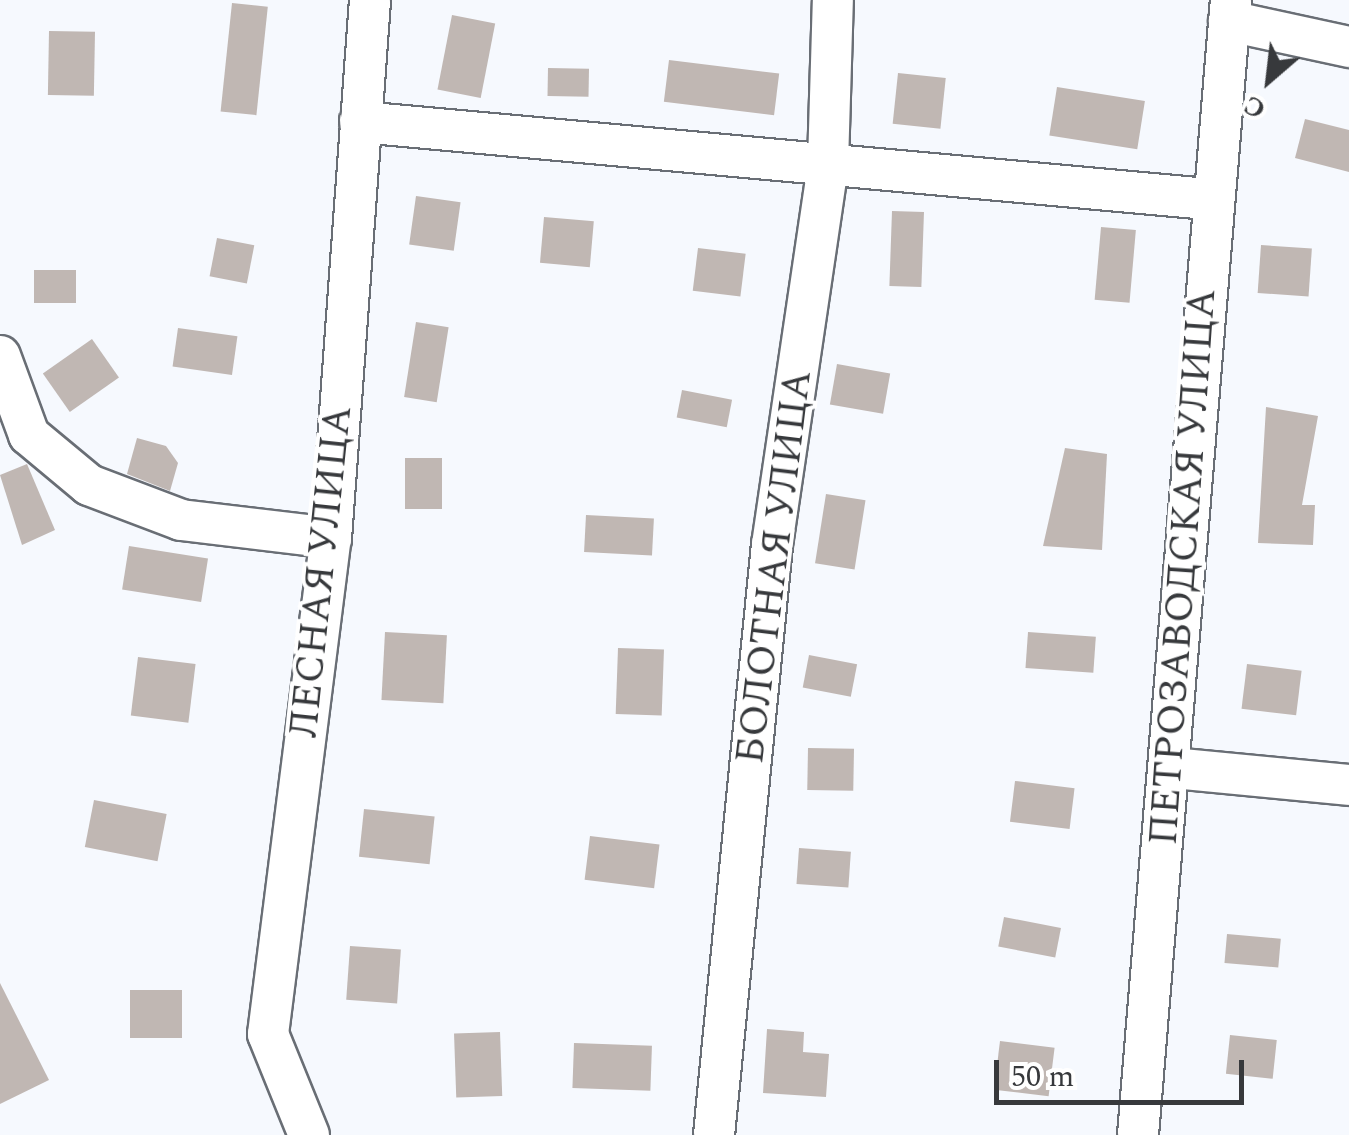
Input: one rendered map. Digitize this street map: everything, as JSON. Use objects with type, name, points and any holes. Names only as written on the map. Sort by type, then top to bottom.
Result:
[{"type":"street","name":"ЛЕСНАЯ УЛИЦА","points":[[309,1135],[268,1034],[331,538],[370,0]]},
{"type":"street","name":"БОЛОТНАЯ УЛИЦА","points":[[714,1135],[772,545],[828,164],[833,0]]},
{"type":"street","points":[[1230,10],[1349,47]]},
{"type":"street","name":"ПЕТРОЗАВОДСКАЯ УЛИЦА","points":[[1138,1135],[1173,768],[1208,199],[1230,10]]},
{"type":"street","points":[[360,122],[1208,199]]},
{"type":"street","points":[[0,356],[29,435],[89,485],[181,520],[331,538]]},
{"type":"street","points":[[1173,768],[1349,786]]},
{"type":"building","points":[[232,3],[268,7],[256,115],[221,111]]},
{"type":"building","points":[[452,15],[495,23],[481,98],[437,90]]},
{"type":"building","points":[[49,31],[95,32],[94,96],[48,95]]},
{"type":"building","points":[[669,60],[779,74],[774,115],[664,102]]},
{"type":"building","points":[[548,68],[589,69],[589,97],[548,96]]},
{"type":"building","points":[[898,73],[946,78],[940,129],[893,124]]},
{"type":"building","points":[[1057,87],[1145,101],[1137,149],[1049,135]]},
{"type":"building","points":[[1305,119],[1349,130],[1349,172],[1295,158]]},
{"type":"building","points":[[416,196],[461,202],[454,251],[409,245]]},
{"type":"building","points":[[892,211],[924,212],[921,287],[889,286]]},
{"type":"building","points":[[544,217],[594,221],[590,267],[540,263]]},
{"type":"building","points":[[1101,227],[1136,230],[1130,303],[1095,300]]},
{"type":"building","points":[[217,238],[254,245],[247,284],[210,276]]},
{"type":"building","points":[[1261,245],[1312,249],[1309,296],[1258,293]]},
{"type":"building","points":[[698,248],[746,254],[740,297],[693,291]]},
{"type":"building","points":[[34,270],[76,270],[76,303],[34,303]]},
{"type":"building","points":[[416,322],[449,327],[437,402],[404,397]]},
{"type":"building","points":[[178,328],[237,336],[232,375],[173,367]]},
{"type":"building","points":[[92,339],[119,378],[70,412],[43,373]]},
{"type":"building","points":[[837,364],[890,373],[883,414],[830,404]]},
{"type":"building","points":[[682,390],[732,400],[727,427],[677,417]]},
{"type":"building","points":[[1266,407],[1318,416],[1302,505],[1315,505],[1313,545],[1258,543]]},
{"type":"building","points":[[137,438],[166,446],[178,463],[170,491],[127,474]]},
{"type":"building","points":[[1065,448],[1107,454],[1102,550],[1043,546]]},
{"type":"building","points":[[405,458],[442,458],[442,509],[405,509]]},
{"type":"building","points":[[27,464],[55,530],[22,545],[0,475]]},
{"type":"building","points":[[826,494],[866,500],[855,569],[815,563]]},
{"type":"building","points":[[586,515],[654,519],[652,556],[584,552]]},
{"type":"building","points":[[129,546],[208,559],[201,602],[122,589]]},
{"type":"building","points":[[385,632],[447,635],[443,703],[381,700]]},
{"type":"building","points":[[1028,632],[1096,637],[1093,673],[1025,668]]},
{"type":"building","points":[[618,648],[664,650],[662,716],[616,714]]},
{"type":"building","points":[[809,655],[857,664],[851,697],[803,687]]},
{"type":"building","points":[[138,657],[196,664],[188,723],[131,716]]},
{"type":"building","points":[[1247,664],[1302,671],[1296,715],[1242,709]]},
{"type":"building","points":[[808,748],[854,749],[853,791],[807,790]]},
{"type":"building","points":[[1015,781],[1075,788],[1070,829],[1010,822]]},
{"type":"building","points":[[94,800],[167,814],[157,861],[85,847]]},
{"type":"building","points":[[364,809],[435,816],[430,864],[359,857]]},
{"type":"building","points":[[590,836],[659,845],[654,888],[585,880]]},
{"type":"building","points":[[799,848],[851,852],[848,888],[796,884]]},
{"type":"building","points":[[1004,917],[1061,928],[1055,958],[998,946]]},
{"type":"building","points":[[1227,934],[1281,939],[1278,968],[1224,963]]},
{"type":"building","points":[[350,946],[401,950],[397,1003],[346,1000]]},
{"type":"building","points":[[0,983],[49,1080],[0,1104]]},
{"type":"building","points":[[130,990],[182,990],[182,1038],[130,1038]]},
{"type":"building","points":[[767,1029],[804,1032],[803,1052],[829,1054],[826,1097],[763,1093]]},
{"type":"building","points":[[500,1032],[502,1096],[456,1098],[454,1034]]},
{"type":"building","points":[[1230,1035],[1277,1040],[1273,1079],[1226,1074]]},
{"type":"building","points":[[1000,1041],[1055,1048],[1049,1096],[994,1090]]},
{"type":"building","points":[[574,1043],[652,1046],[650,1091],[572,1088]]}]
